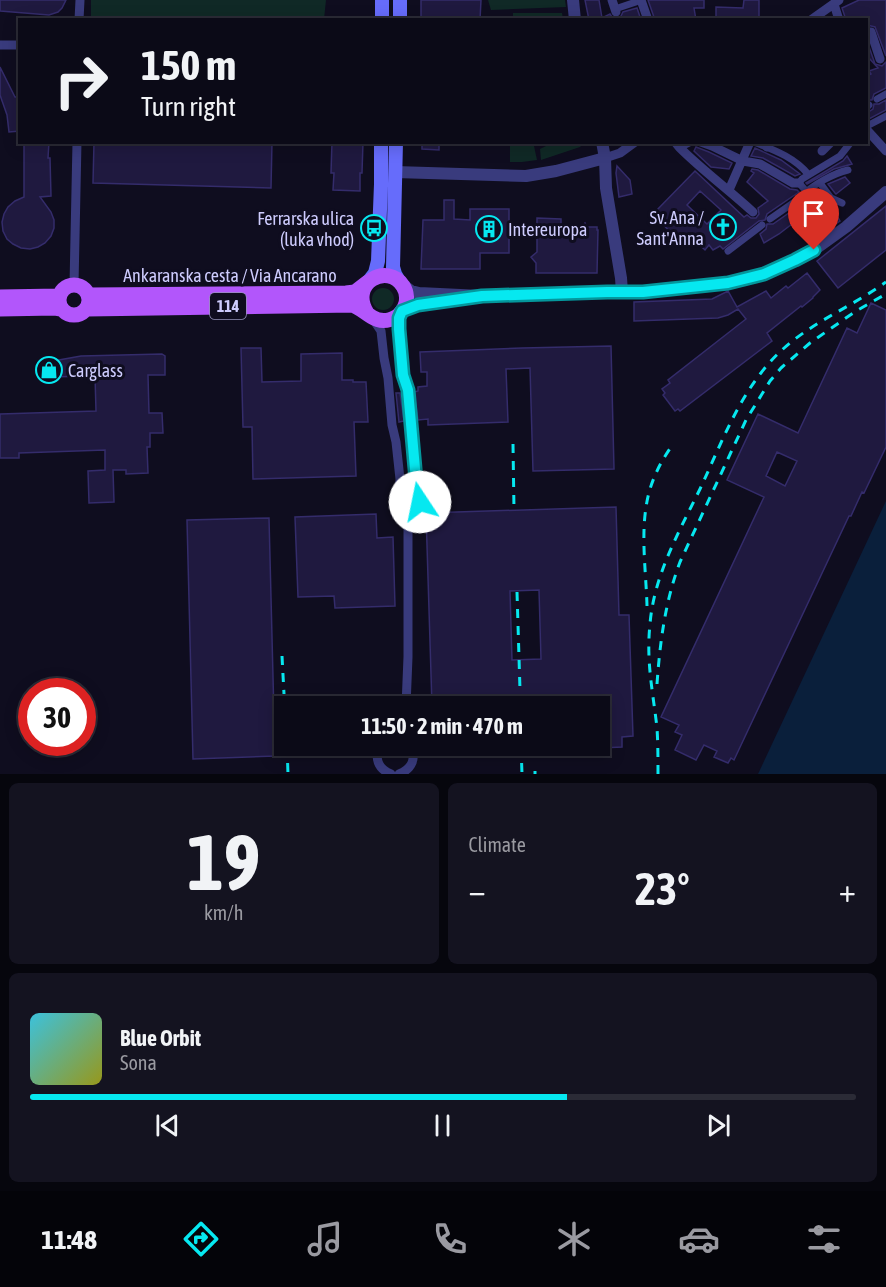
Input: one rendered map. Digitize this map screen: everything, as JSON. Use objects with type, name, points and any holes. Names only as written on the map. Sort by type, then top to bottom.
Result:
[{"type":"main road","points":[[382,0],[382,18]]},
{"type":"main road","points":[[400,0],[400,18]]},
{"type":"main road","points":[[367,313],[361,299],[362,292],[375,273],[378,261],[381,144]]},
{"type":"main road","points":[[396,144],[393,267],[406,293],[402,311]]},
{"type":"main road","name":"114","points":[[368,282],[385,275],[401,284]]},
{"type":"main road","name":"Ankaranska cesta / Via Ancarano","points":[[88,302],[346,293],[355,292],[368,282]]},
{"type":"main road","points":[[60,303],[61,292],[66,287],[74,285],[82,287],[88,302]]},
{"type":"main road","name":"114","points":[[0,297],[60,303]]},
{"type":"main road","name":"114","points":[[60,303],[67,314],[74,316],[81,314],[88,302]]},
{"type":"main road","name":"Ankaranska cesta / Via Ancarano","points":[[88,302],[353,304],[367,313]]},
{"type":"main road","name":"114","points":[[0,309],[55,308],[60,303]]},
{"type":"main road","name":"114","points":[[367,313],[379,320],[387,321],[402,311]]},
{"type":"street","points":[[79,18],[80,0]]},
{"type":"street","points":[[573,0],[575,18]]},
{"type":"street","points":[[615,10],[638,1],[647,18]]},
{"type":"street","points":[[814,18],[836,2],[839,18]]},
{"type":"street","points":[[868,32],[871,32],[880,59]]},
{"type":"street","points":[[0,45],[18,45]]},
{"type":"street","points":[[877,99],[886,94]]},
{"type":"street","points":[[868,127],[886,116]]},
{"type":"street","points":[[868,129],[884,147]]},
{"type":"street","points":[[74,285],[77,144]]},
{"type":"street","points":[[602,144],[606,188],[622,292]]},
{"type":"street","points":[[395,172],[526,176],[605,158],[620,153],[632,144]]},
{"type":"street","points":[[706,144],[742,161],[760,164],[793,183],[799,183],[806,191]]},
{"type":"street","points":[[729,190],[751,144]]},
{"type":"street","points":[[822,151],[829,144]]},
{"type":"street","points":[[799,183],[808,174],[840,156],[849,144]]},
{"type":"street","points":[[677,145],[753,212]]},
{"type":"street","points":[[767,145],[801,165],[808,174]]},
{"type":"street","points":[[770,219],[795,202],[806,191],[841,171],[848,170]]},
{"type":"street","points":[[820,183],[831,198],[842,202]]},
{"type":"street","points":[[401,284],[419,293],[482,296],[643,292],[728,283],[764,274],[824,244],[886,192]]},
{"type":"street","points":[[728,250],[762,225]]},
{"type":"street","points":[[408,527],[421,498],[414,470],[408,390],[403,375],[399,318],[402,311],[418,305],[482,296]]},
{"type":"street","points":[[367,313],[381,331],[397,451],[400,501],[408,527],[406,696]]},
{"type":"street","points":[[418,492],[412,488],[405,489],[400,494],[400,501],[403,507],[409,510],[419,505]]},
{"type":"street","points":[[377,756],[380,767],[387,773]]},
{"type":"street","points":[[404,773],[414,756]]},
{"type":"green space","points":[[91,0],[326,0],[324,18],[91,18]]},
{"type":"green space","points":[[488,0],[565,0],[566,7],[491,10]]},
{"type":"green space","points":[[513,13],[562,13],[563,18],[513,18]]},
{"type":"green space","points":[[510,144],[534,146],[537,160],[510,162]]},
{"type":"green space","points":[[550,144],[583,144],[541,160],[540,149]]},
{"type":"green space","points":[[383,288],[391,291],[394,299],[391,307],[383,310],[375,307],[372,299],[375,291]]},
{"type":"water","points":[[886,501],[886,774],[758,774]]},
{"type":"building","points":[[0,0],[66,0],[58,12],[49,15],[0,11]]},
{"type":"building","points":[[421,0],[481,0],[480,18],[421,18]]},
{"type":"building","points":[[585,0],[599,0],[602,18],[589,18]]},
{"type":"building","points":[[648,0],[704,0],[704,8],[694,8],[696,18],[654,18]]},
{"type":"building","points":[[744,0],[759,0],[759,18],[716,18],[716,7],[743,8]]},
{"type":"building","points":[[859,0],[886,0],[886,56],[875,27],[868,25],[868,18],[845,18],[842,8]]},
{"type":"building","points":[[637,8],[640,18],[619,18],[623,12]]},
{"type":"building","points":[[868,44],[875,64],[882,66],[886,62],[886,88],[874,94],[872,100],[868,100],[868,76],[871,74],[869,71],[878,68],[869,58]]},
{"type":"building","points":[[0,67],[15,97],[18,97],[18,131],[9,132],[7,115],[0,95]]},
{"type":"building","points":[[886,100],[886,110],[868,119],[868,112],[873,109],[874,104]]},
{"type":"building","points":[[24,144],[49,144],[51,196],[40,197],[51,212],[54,228],[45,243],[30,249],[13,244],[3,231],[2,222],[8,207],[24,197]]},
{"type":"building","points":[[94,144],[272,144],[271,188],[93,183]]},
{"type":"building","points":[[332,144],[363,144],[360,191],[333,190],[334,173],[331,173]]},
{"type":"building","points":[[422,144],[439,144],[439,150],[422,149]]},
{"type":"building","points":[[696,147],[732,163],[729,169],[711,167],[694,151]]},
{"type":"building","points":[[755,148],[781,160],[800,174],[795,176],[763,158],[751,156]]},
{"type":"building","points":[[847,156],[852,164],[834,169],[806,183],[843,161]]},
{"type":"building","points":[[617,166],[630,180],[632,194],[619,197]]},
{"type":"building","points":[[752,169],[758,170],[799,192],[767,214],[765,220],[759,221],[723,249],[720,246],[713,250],[709,245],[705,250],[690,236],[684,242],[675,237],[653,214],[695,171],[744,217],[747,215],[756,218],[759,214],[758,208],[768,201],[747,182],[754,173]],"holes":[[[700,191],[721,210],[707,224],[687,205]]]},
{"type":"building","points":[[845,177],[850,183],[836,194],[828,184]]},
{"type":"building","points":[[818,190],[831,204],[840,221],[813,239],[806,228],[798,233],[792,224],[764,243],[760,234],[766,229],[767,224],[773,224]]},
{"type":"building","points":[[444,200],[454,200],[454,219],[470,220],[470,209],[509,209],[509,253],[480,253],[480,269],[421,269],[423,220],[444,220]]},
{"type":"building","points":[[886,206],[886,250],[838,288],[817,261]]},
{"type":"building","points":[[537,218],[561,219],[561,224],[567,228],[580,228],[585,223],[587,227],[597,227],[597,273],[536,273],[536,263],[531,257],[537,252]]},
{"type":"building","points":[[807,273],[820,290],[802,307],[767,333],[772,341],[680,411],[678,409],[675,411],[663,395],[665,393],[662,389],[670,383],[668,380],[746,319],[738,309],[718,318],[634,321],[634,302],[712,299],[728,291],[737,307],[766,291],[771,298]]},
{"type":"building","points":[[871,303],[886,310],[886,447],[864,493],[862,492],[849,516],[734,760],[731,758],[728,763],[714,757],[717,751],[704,745],[696,760],[675,750],[682,735],[675,732],[679,725],[661,717],[764,497],[727,480],[758,414],[798,433],[847,328],[857,333]],"holes":[[[777,452],[797,461],[785,486],[766,476]]]},
{"type":"building","points":[[611,346],[614,469],[533,471],[530,368],[506,369],[508,422],[428,425],[428,419],[418,420],[414,392],[418,391],[418,387],[427,386],[427,372],[421,372],[420,352]]},
{"type":"building","points":[[241,348],[261,348],[262,382],[301,381],[301,354],[342,353],[342,380],[366,382],[368,422],[354,422],[356,476],[253,479],[252,427],[243,427]]},
{"type":"building","points":[[162,354],[165,356],[165,375],[148,375],[149,413],[162,413],[163,433],[150,433],[150,447],[147,447],[148,473],[126,474],[126,470],[113,470],[114,502],[89,503],[88,471],[105,470],[105,450],[19,453],[19,458],[0,458],[0,414],[96,411],[95,376],[48,377],[48,362],[81,356]]},
{"type":"building","points":[[396,393],[400,393],[404,421],[399,422]]},
{"type":"building","points":[[616,507],[619,615],[629,615],[633,736],[622,737],[622,747],[610,748],[610,696],[432,696],[426,513]],"holes":[[[539,590],[541,659],[512,660],[510,591]]]},
{"type":"building","points":[[376,514],[377,538],[393,537],[395,606],[335,608],[334,596],[298,597],[295,517]]},
{"type":"building","points":[[269,518],[275,756],[193,759],[187,520]]},
{"type":"railway","points":[[658,774],[657,728],[649,664],[650,624],[652,606],[662,571],[676,538],[735,414],[769,364],[795,339],[886,282]]},
{"type":"railway","points":[[657,684],[664,622],[670,592],[680,562],[746,420],[770,381],[781,368],[810,343],[856,311],[886,294]]},
{"type":"railway","points":[[513,444],[514,510]]},
{"type":"railway","points":[[647,606],[644,547],[647,503],[656,472],[671,447]]},
{"type":"railway","points":[[517,592],[520,690]]},
{"type":"railway","points":[[282,656],[284,696]]},
{"type":"railway","points":[[287,756],[288,774]]},
{"type":"railway","points":[[521,756],[522,774]]},
{"type":"place","name":"Sv. Ana / Sant'Anna","points":[[723,227]]},
{"type":"place","name":"Ferrarska ulica (luka vhod)","points":[[374,228]]},
{"type":"place","name":"Intereuropa","points":[[489,229]]},
{"type":"place","name":"Carglass","points":[[49,370]]},
{"type":"route","points":[[420,502],[414,470],[408,390],[403,375],[399,329],[399,318],[402,311],[408,307],[482,296],[643,292],[728,283],[764,274],[814,250]]}]
